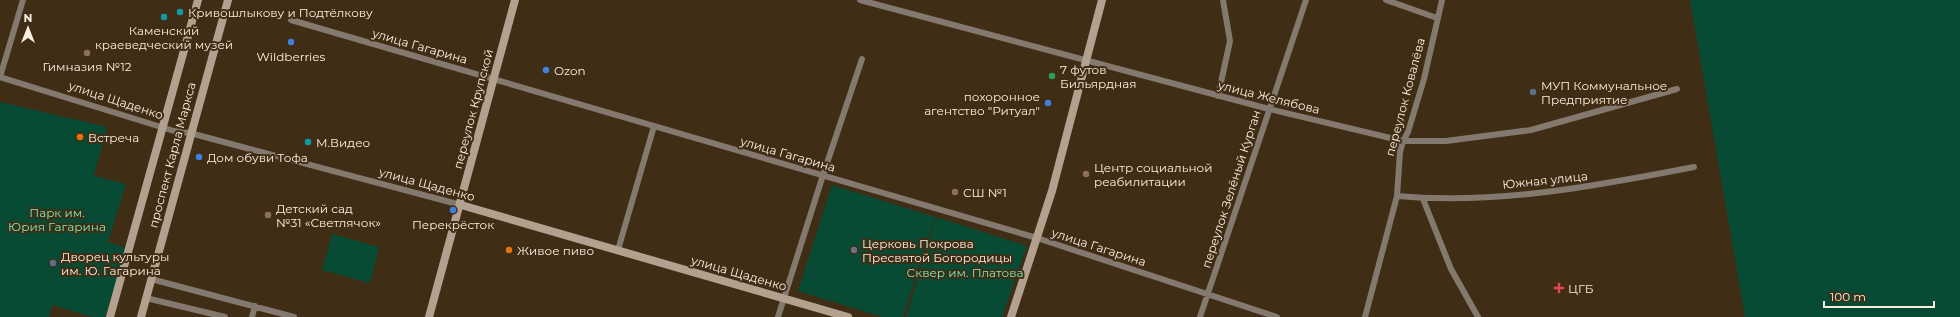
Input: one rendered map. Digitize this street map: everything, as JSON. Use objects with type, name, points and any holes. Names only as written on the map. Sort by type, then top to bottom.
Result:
[{"type":"street","points":[[0,77],[23,0]]},
{"type":"street","name":"проспект Карла Маркса","points":[[110,317],[198,0]]},
{"type":"street","name":"проспект Карла Маркса","points":[[141,317],[190,133],[228,0]]},
{"type":"street","name":"переулок Крупской","points":[[429,317],[461,205],[493,78],[515,0]]},
{"type":"street","name":"улица Желябова","points":[[860,0],[876,2],[1218,96],[1403,140],[1446,141],[1531,130],[1677,89]]},
{"type":"street","points":[[1011,317],[1052,191],[1102,0]]},
{"type":"street","points":[[1218,96],[1230,41],[1223,0]]},
{"type":"street","name":"переулок Зелёный Курган","points":[[1200,317],[1306,0]]},
{"type":"street","points":[[1386,0],[1437,18]]},
{"type":"street","name":"переулок Ковалёва","points":[[1365,317],[1397,196],[1400,152],[1403,140],[1408,132],[1424,79],[1442,0]]},
{"type":"street","name":"улица Гагарина","points":[[291,20],[1037,238],[1276,317]]},
{"type":"street","points":[[778,317],[862,59]]},
{"type":"street","name":"улица Щаденко","points":[[0,77],[163,127],[461,205],[848,317]]},
{"type":"street","points":[[618,250],[654,126]]},
{"type":"street","name":"Южная улица","points":[[1397,196],[1423,199],[1449,199],[1548,193],[1694,167]]},
{"type":"street","points":[[1423,199],[1451,269],[1478,317]]},
{"type":"street","points":[[151,279],[294,317]]},
{"type":"street","points":[[146,298],[225,317]]},
{"type":"street","points":[[252,317],[255,306]]},
{"type":"green space","points":[[1690,0],[1960,0],[1960,317],[1745,317]]},
{"type":"green space","name":"Парк им. Юрия Гагарина","points":[[0,102],[107,127],[94,176],[126,184],[108,242],[126,248],[105,317],[93,317],[52,305],[49,317],[0,317]]},
{"type":"green space","points":[[832,185],[935,217],[903,317],[882,317],[798,291]]},
{"type":"green space","name":"Сквер им. Платова","points":[[936,217],[1027,246],[1002,317],[906,317]]},
{"type":"green space","points":[[332,234],[379,247],[370,283],[322,270]]},
{"type":"place","name":"Кривошлыкову и Подтёлкову","points":[[180,12]]},
{"type":"place","name":"Каменский краеведческий музей","points":[[164,17]]},
{"type":"place","name":"Wildberries","points":[[291,42]]},
{"type":"place","name":"Гимназия №12","points":[[87,53]]},
{"type":"place","name":"Ozon","points":[[546,70]]},
{"type":"place","name":"7 футов Бильярдная","points":[[1052,76]]},
{"type":"place","name":"МУП Коммунальное Предприятие","points":[[1533,92]]},
{"type":"place","name":"похоронное агентство \"Ритуал\"","points":[[1048,103]]},
{"type":"place","name":"Встреча","points":[[80,137]]},
{"type":"place","name":"М.Видео","points":[[308,142]]},
{"type":"place","name":"Дом обуви Тофа","points":[[199,157]]},
{"type":"place","name":"Центр социальной реабилитации","points":[[1086,174]]},
{"type":"place","name":"СШ №1","points":[[955,192]]},
{"type":"place","name":"Перекрёсток","points":[[453,210]]},
{"type":"place","name":"Детский сад №31 «Светлячок»","points":[[268,215]]},
{"type":"place","name":"Живое пиво","points":[[509,250]]},
{"type":"place","name":"Церковь Покрова Пресвятой Богородицы","points":[[854,250]]},
{"type":"place","name":"Дворец культуры им. Ю. Гагарина","points":[[53,263]]},
{"type":"place","name":"ЦГБ","points":[[1559,288]]}]
